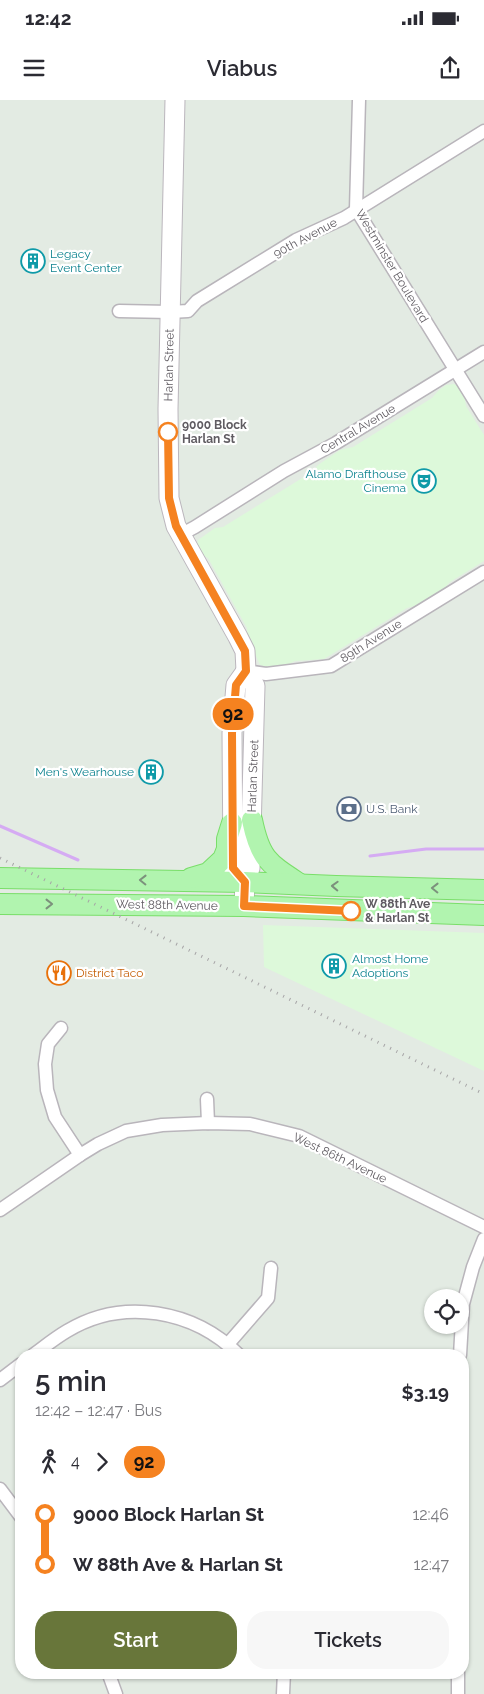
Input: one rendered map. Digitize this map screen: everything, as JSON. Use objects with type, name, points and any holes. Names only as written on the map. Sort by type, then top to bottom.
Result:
[{"type":"main road","points":[[182,880],[208,873],[224,859],[227,850],[227,839],[242,821],[270,864],[302,885]]},
{"type":"main road","name":"West 88th Avenue","points":[[0,878],[182,880],[484,890]]},
{"type":"main road","name":"West 88th Avenue","points":[[0,904],[244,906],[484,915]]},
{"type":"street","name":"Harlan Street","points":[[175,100],[168,409],[169,498],[180,535],[245,651],[246,671],[255,686],[252,799],[242,821]]},
{"type":"street","name":"Westminster Boulevard","points":[[359,100],[356,209],[484,416]]},
{"type":"street","name":"90th Avenue","points":[[119,311],[188,311],[197,301],[296,240],[344,218],[484,131]]},
{"type":"street","name":"Central Avenue","points":[[180,535],[284,471],[331,446],[484,352]]},
{"type":"street","name":"89th Avenue","points":[[246,671],[266,674],[331,666],[484,572]]},
{"type":"street","name":"Harlan Street","points":[[244,906],[245,882],[250,868],[242,821],[232,733],[236,685],[246,671]]},
{"type":"street","points":[[233,712],[245,733],[245,772],[252,799]]},
{"type":"street","points":[[61,1028],[48,1044],[45,1064],[47,1090],[55,1117],[80,1155]]},
{"type":"street","points":[[207,1099],[208,1122]]},
{"type":"street","name":"West 86th Avenue","points":[[0,1210],[98,1144],[135,1129],[208,1122],[250,1124],[299,1136],[484,1227]]},
{"type":"street","points":[[460,1349],[463,1304],[473,1266],[484,1239]]},
{"type":"street","points":[[228,1344],[268,1298],[271,1268]]},
{"type":"street","points":[[41,1349],[68,1330],[82,1324],[98,1318],[138,1311],[178,1317],[206,1329],[233,1349]]},
{"type":"street","points":[[0,1380],[15,1369]]},
{"type":"street","points":[[0,1489],[15,1508]]},
{"type":"street","points":[[111,1679],[116,1694]]},
{"type":"street","points":[[283,1694],[284,1679]]},
{"type":"street","points":[[458,1679],[458,1694]]},
{"type":"shaded area","points":[[454,384],[458,386],[464,395],[466,406],[484,435],[484,561],[450,582],[444,589],[427,601],[407,608],[324,659],[295,661],[287,665],[267,667],[260,665],[247,636],[247,628],[208,558],[202,555],[197,545],[198,540],[215,528],[223,527],[312,472],[318,465],[340,450],[353,447],[432,398],[446,385]]},
{"type":"shaded area","points":[[263,925],[484,933],[484,1071],[264,967]]},
{"type":"waterway","points":[[0,826],[78,860]]},
{"type":"waterway","points":[[370,856],[426,849],[484,849]]},
{"type":"railway","points":[[0,858],[484,1094]]},
{"type":"bus line","name":"92","points":[[168,432],[169,498],[176,526],[245,651],[246,671],[236,685],[232,733],[233,868],[245,882],[244,906],[351,911]]},
{"type":"place","name":"Legacy Event Center","points":[[33,261]]},
{"type":"place","name":"9000 Block Harlan St","points":[[168,432]]},
{"type":"place","name":"Alamo Drafthouse Cinema","points":[[424,481]]},
{"type":"place","name":"Men's Wearhouse","points":[[151,772]]},
{"type":"place","name":"U.S. Bank","points":[[349,809]]},
{"type":"place","name":"W 88th Ave & Harlan St","points":[[351,911]]},
{"type":"place","name":"Almost Home Adoptions","points":[[334,966]]},
{"type":"place","name":"District Taco","points":[[59,973]]}]
